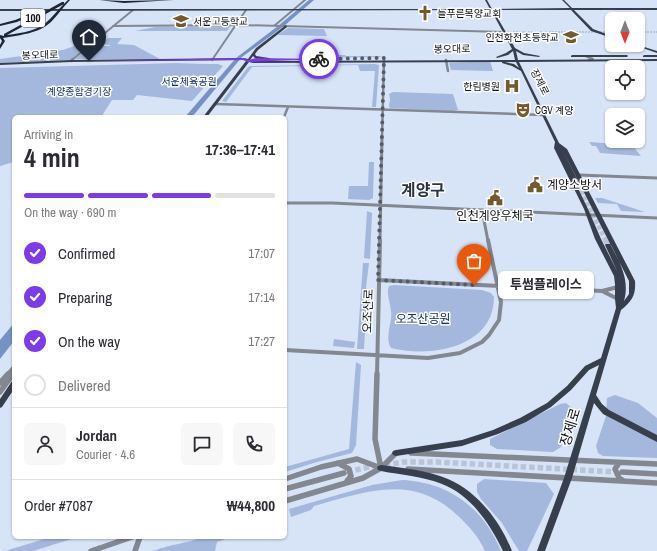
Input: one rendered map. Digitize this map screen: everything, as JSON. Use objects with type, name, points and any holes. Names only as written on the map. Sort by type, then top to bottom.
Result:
[{"type":"highway","points":[[0,25],[23,19],[63,0]]},
{"type":"highway","name":"100","points":[[0,37],[63,0]]},
{"type":"highway","points":[[0,37],[41,27],[49,22],[68,0]]},
{"type":"highway","name":"100","points":[[0,37],[68,0]]},
{"type":"highway","points":[[100,0],[124,2],[173,0]]},
{"type":"highway","points":[[0,37],[4,40],[0,48]]},
{"type":"main road","points":[[483,0],[487,8],[492,8]]},
{"type":"main road","name":"장제로","points":[[488,0],[506,30],[504,32]]},
{"type":"main road","name":"장제로","points":[[488,0],[500,26],[514,49],[521,70],[557,142],[566,149],[577,177],[584,184],[608,236],[615,245],[630,274],[633,287],[629,301],[619,309]]},
{"type":"main road","points":[[564,0],[592,30],[605,35]]},
{"type":"main road","points":[[0,10],[305,10],[492,8],[657,9]]},
{"type":"main road","name":"장제로","points":[[492,8],[489,11],[499,29],[504,32]]},
{"type":"main road","points":[[207,115],[259,47],[286,26]]},
{"type":"main road","points":[[645,48],[657,52]]},
{"type":"main road","points":[[497,57],[507,54],[514,49],[523,54],[539,56]]},
{"type":"main road","points":[[253,54],[255,56],[269,59]]},
{"type":"main road","name":"봉오대로","points":[[0,65],[229,61],[264,62],[369,59],[374,61],[392,61],[399,59],[489,60],[539,56],[585,56],[657,60]]},
{"type":"main road","name":"봉오대로","points":[[248,61],[269,59],[369,59],[384,61],[399,59],[497,57],[545,60],[589,60],[657,56]]},
{"type":"main road","points":[[489,60],[508,63],[521,70],[522,65],[526,62],[545,60]]},
{"type":"main road","name":"봉오대로","points":[[0,65],[72,61],[229,61]]},
{"type":"main road","points":[[242,68],[251,64],[264,62]]},
{"type":"main road","name":"장제로","points":[[557,142],[556,148],[586,209],[598,239],[616,276],[618,287],[616,298],[619,309]]},
{"type":"main road","points":[[574,184],[580,187],[584,184]]},
{"type":"main road","points":[[598,239],[602,237],[607,238],[615,245]]},
{"type":"main road","name":"장제로","points":[[541,551],[568,478],[625,285],[623,277],[608,245]]},
{"type":"main road","points":[[396,452],[462,442],[495,432],[516,423],[549,405],[569,388],[587,368],[604,359]]},
{"type":"main road","points":[[0,405],[12,386]]},
{"type":"main road","points":[[593,395],[606,412],[657,439]]},
{"type":"main road","points":[[381,468],[434,477],[465,492],[492,521],[508,551]]},
{"type":"street","points":[[275,26],[305,0]]},
{"type":"street","points":[[72,61],[133,10]]},
{"type":"street","points":[[212,60],[246,10]]},
{"type":"street","points":[[113,26],[236,25],[504,32]]},
{"type":"street","points":[[585,56],[593,59],[589,60]]},
{"type":"street","points":[[446,60],[448,71]]},
{"type":"street","name":"오조산로","points":[[381,468],[375,439],[384,61]]},
{"type":"street","points":[[215,104],[544,115]]},
{"type":"street","points":[[285,115],[288,107]]},
{"type":"street","points":[[577,177],[657,178]]},
{"type":"street","points":[[287,204],[312,202],[657,218]]},
{"type":"street","points":[[287,350],[428,358],[455,354],[472,347],[490,335],[499,320],[501,302],[482,210]]},
{"type":"street","points":[[378,280],[602,291],[618,287]]},
{"type":"street","points":[[602,291],[616,298]]},
{"type":"street","points":[[0,383],[12,369]]},
{"type":"street","points":[[0,392],[12,375]]},
{"type":"street","points":[[287,500],[362,478],[381,468],[396,452],[657,464]]},
{"type":"street","points":[[287,477],[357,459],[381,468],[657,483]]},
{"type":"street","points":[[619,462],[615,469],[616,474],[619,478],[625,481]]},
{"type":"street","points":[[338,463],[349,469],[352,474],[351,478],[345,483]]},
{"type":"street","points":[[622,472],[657,474]]},
{"type":"street","points":[[287,488],[344,473]]},
{"type":"street","points":[[91,551],[126,539]]},
{"type":"street","points":[[135,551],[139,539]]},
{"type":"green space","points":[[155,27],[230,27],[227,31],[135,31]]},
{"type":"green space","points":[[288,28],[324,29],[327,36],[277,35]]},
{"type":"green space","points":[[108,38],[122,38],[117,44],[134,45],[160,59],[75,59],[92,46],[111,45],[94,44],[99,40],[106,40]]},
{"type":"green space","points":[[91,43],[72,60],[0,63],[0,59],[63,50],[80,44]]},
{"type":"green space","points":[[298,55],[345,55],[382,56],[302,58]]},
{"type":"green space","points":[[490,61],[493,71],[451,70],[449,63]]},
{"type":"green space","name":"계양종합경기장","points":[[178,63],[203,63],[174,64],[218,64],[223,66],[192,101],[137,95],[133,100],[112,100],[102,115],[12,115],[12,163],[0,166],[0,68]]},
{"type":"green space","points":[[375,64],[379,65],[376,107],[372,107],[375,71],[360,71],[358,65],[252,67],[226,102],[222,101],[248,67],[251,66]]},
{"type":"green space","points":[[393,92],[453,94],[458,110],[390,108],[389,94]]},
{"type":"green space","points":[[589,142],[605,143],[605,148],[634,148],[641,156],[600,153],[596,146],[592,146]]},
{"type":"green space","points":[[369,162],[374,162],[373,198],[369,200],[348,199],[349,186],[368,186]]},
{"type":"green space","points":[[595,198],[602,198],[645,212],[621,211],[617,204],[598,203]]},
{"type":"green space","points":[[367,211],[372,213],[370,259],[364,258]]},
{"type":"green space","points":[[363,263],[369,263],[366,287],[367,296],[364,349],[357,349]]},
{"type":"green space","name":"오조산공원","points":[[394,285],[482,290],[491,293],[494,297],[491,314],[483,328],[472,338],[457,345],[441,350],[424,351],[407,351],[391,348],[388,339],[391,311],[388,292],[389,286]]},
{"type":"green space","points":[[334,339],[355,342],[354,348],[333,346]]},
{"type":"green space","points":[[356,362],[361,365],[356,445],[352,453],[287,471],[287,466],[349,449]]},
{"type":"green space","points":[[615,395],[638,403],[657,418],[657,458],[603,456],[598,453],[596,446],[606,416],[607,398]]},
{"type":"green space","points":[[566,403],[573,409],[561,447],[553,452],[497,449],[490,445],[490,439],[560,404]]},
{"type":"green space","points":[[484,479],[546,483],[554,494],[527,551],[519,551],[502,523],[481,499],[477,492],[477,484]]},
{"type":"green space","points":[[402,480],[434,486],[449,492],[462,500],[474,510],[484,522],[501,551],[485,551],[473,532],[457,515],[440,502],[423,494],[406,490],[370,492],[352,496],[314,506],[311,510],[291,517],[289,509],[372,485]]},
{"type":"green space","points":[[44,539],[72,539],[33,551],[5,551]]},
{"type":"green space","points":[[198,539],[225,539],[217,542],[215,551],[152,551],[165,547]]},
{"type":"shaded area","points":[[309,0],[314,0],[284,26],[242,57],[194,115],[187,115],[236,58]]},
{"type":"shaded area","points":[[12,325],[12,344],[0,359],[0,340]]},
{"type":"tunnel","points":[[504,32],[605,32]]},
{"type":"tunnel","points":[[645,32],[657,32]]},
{"type":"tunnel","points":[[575,179],[606,241]]},
{"type":"tunnel","points":[[606,240],[608,245]]},
{"type":"tunnel","points":[[385,465],[404,462],[437,462],[617,472]]},
{"type":"tunnel","points":[[347,472],[374,466]]},
{"type":"way so far","points":[[319,59],[384,58],[378,280],[474,285]]},
{"type":"place","name":"늘푸른목양교회","points":[[425,13]]},
{"type":"place","name":"서운고등학교","points":[[181,21]]},
{"type":"place","name":"인천화전초등학교","points":[[571,37]]},
{"type":"place","name":"한림병원","points":[[512,86]]},
{"type":"place","name":"CGV 계양","points":[[523,110]]},
{"type":"place","name":"계양소방서","points":[[535,185]]},
{"type":"place","name":"인천계양우체국","points":[[495,198]]},
{"type":"place","name":"투썸플레이스","points":[[474,285]]},
{"type":"district","name":"계양구","points":[[423,190]]},
{"type":"route","points":[[89,61],[244,59],[248,61],[256,59],[319,59]]},
{"type":"park label","name":"서운체육공원","points":[[189,81]]}]
